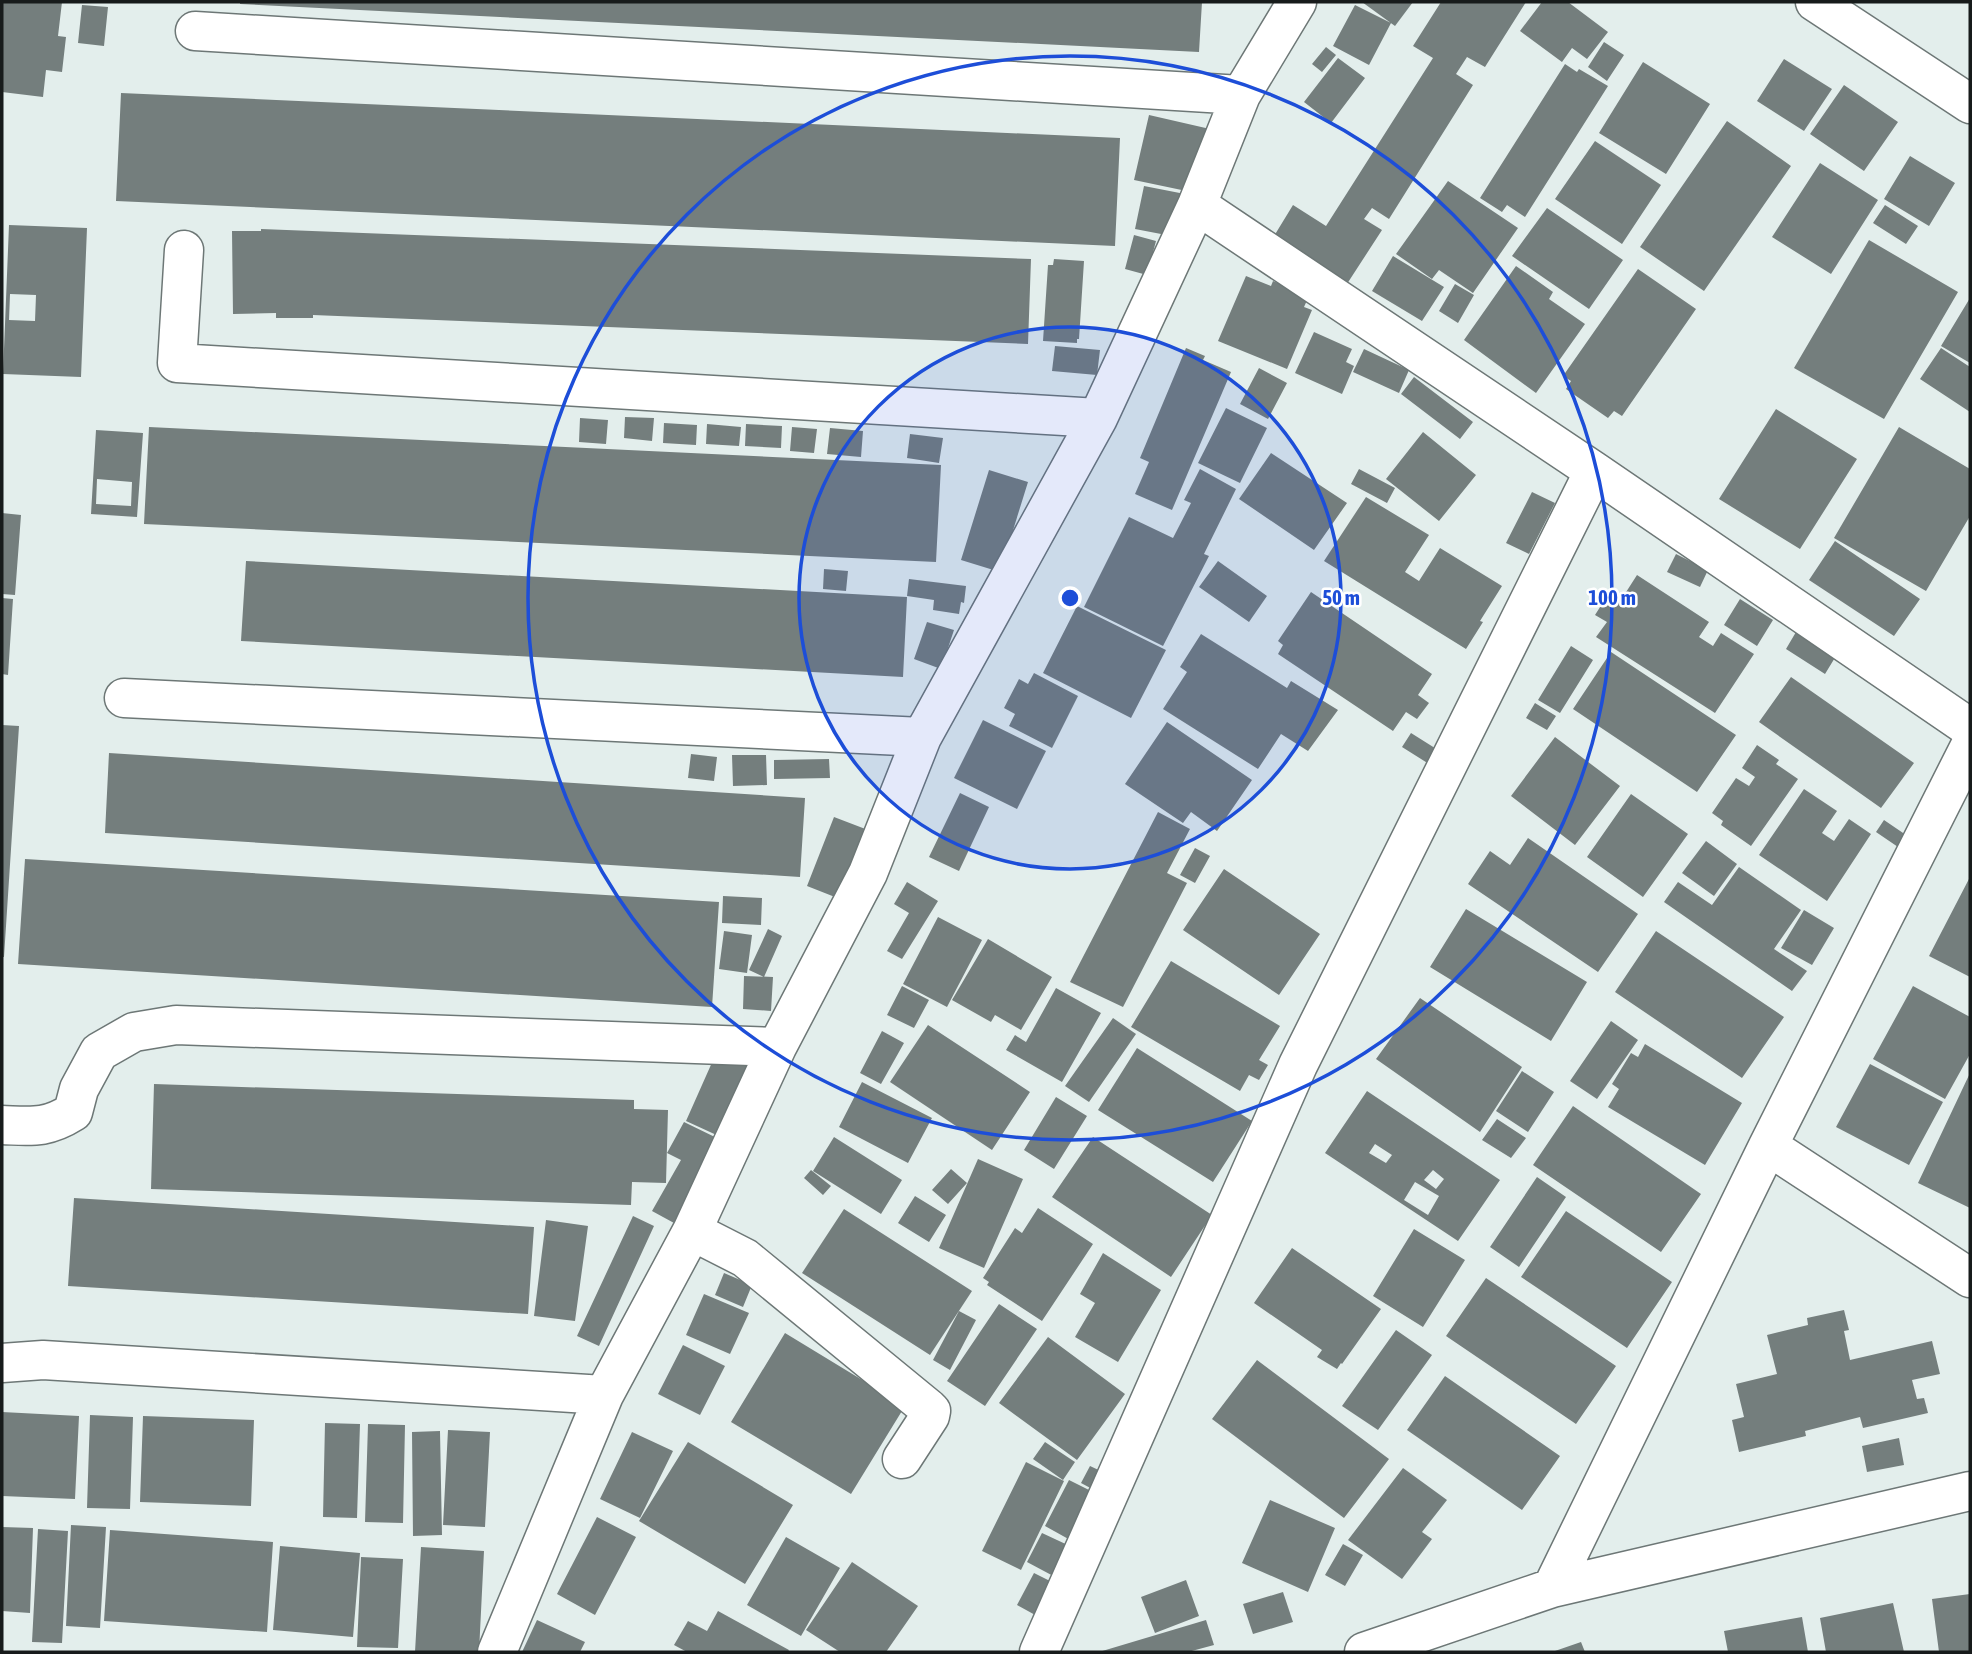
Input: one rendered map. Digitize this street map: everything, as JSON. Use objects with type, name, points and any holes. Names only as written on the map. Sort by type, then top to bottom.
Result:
[{"type":"street","points":[[497,1652],[604,1395],[692,1231],[776,1047],[868,873],[922,737],[1098,418],[1197,205],[1241,95],[1297,2]]},
{"type":"street","points":[[1815,2],[1970,104]]},
{"type":"street","points":[[195,31],[1241,95]]},
{"type":"street","points":[[1197,205],[1594,471],[1970,728]]},
{"type":"street","points":[[184,250],[177,363],[1098,418]]},
{"type":"street","points":[[1039,1652],[1298,1065],[1594,471]]},
{"type":"street","points":[[124,698],[922,737]]},
{"type":"street","points":[[1552,1588],[1768,1146],[1970,746]]},
{"type":"street","points":[[2,1125],[38,1126],[58,1122],[73,1112],[79,1089],[99,1052],[134,1032],[176,1026],[776,1047]]},
{"type":"street","points":[[1768,1146],[1970,1278]]},
{"type":"street","points":[[692,1231],[745,1258],[931,1411],[902,1459]]},
{"type":"street","points":[[2,1363],[57,1361],[604,1395]]},
{"type":"street","points":[[1364,1652],[1552,1588],[1970,1491]]},
{"type":"building","points":[[2,2],[62,2],[58,36],[66,37],[62,72],[46,70],[43,97],[2,92]]},
{"type":"building","points":[[240,2],[1202,2],[1199,52]]},
{"type":"building","points":[[1362,2],[1413,2],[1395,26]]},
{"type":"building","points":[[1441,2],[1526,2],[1485,67],[1467,57],[1456,74],[1473,85],[1389,219],[1372,208],[1364,219],[1382,230],[1345,287],[1271,241],[1293,205],[1326,226],[1433,58],[1413,46]]},
{"type":"building","points":[[1542,2],[1568,2],[1608,32],[1587,59],[1572,48],[1562,62],[1520,31]]},
{"type":"building","points":[[82,5],[108,7],[104,46],[78,43]]},
{"type":"building","points":[[1355,5],[1391,23],[1369,65],[1333,46]]},
{"type":"building","points":[[1604,42],[1624,55],[1607,81],[1588,67]]},
{"type":"building","points":[[1326,47],[1336,55],[1322,72],[1312,64]]},
{"type":"building","points":[[1338,58],[1365,78],[1331,123],[1304,102]]},
{"type":"building","points":[[1784,59],[1832,89],[1804,131],[1757,101]]},
{"type":"building","points":[[1643,62],[1710,104],[1666,174],[1599,133]]},
{"type":"building","points":[[1565,64],[1608,86],[1525,217],[1507,205],[1502,212],[1480,198]]},
{"type":"building","points":[[1844,85],[1898,122],[1864,171],[1810,134]]},
{"type":"building","points":[[121,93],[1120,138],[1115,246],[116,201]]},
{"type":"building","points":[[1149,115],[1210,129],[1196,193],[1134,180]]},
{"type":"building","points":[[1727,121],[1791,166],[1704,291],[1640,247]]},
{"type":"building","points":[[1595,141],[1661,185],[1622,244],[1555,199]]},
{"type":"building","points":[[1910,156],[1955,183],[1929,226],[1884,199]]},
{"type":"building","points":[[1820,163],[1878,200],[1831,274],[1772,237]]},
{"type":"building","points":[[1448,181],[1518,228],[1473,293],[1439,270],[1432,279],[1396,254]]},
{"type":"building","points":[[1144,186],[1190,195],[1182,238],[1135,229]]},
{"type":"building","points":[[1885,205],[1918,226],[1906,244],[1873,223]]},
{"type":"building","points":[[1547,208],[1623,260],[1589,309],[1512,256]]},
{"type":"building","points":[[9,225],[87,228],[81,377],[3,374]],"holes":[[[10,294],[36,295],[35,321],[9,320]]]},
{"type":"building","points":[[261,229],[1031,259],[1028,344],[313,315],[313,318],[276,318],[276,313],[233,314],[232,231]]},
{"type":"building","points":[[1134,235],[1156,241],[1147,275],[1125,269]]},
{"type":"building","points":[[1869,240],[1958,292],[1884,419],[1794,368]]},
{"type":"building","points":[[1393,256],[1444,287],[1422,321],[1372,291]]},
{"type":"building","points":[[1054,259],[1084,261],[1077,343],[1043,341],[1048,265],[1053,265]]},
{"type":"building","points":[[1516,266],[1553,292],[1549,299],[1585,324],[1536,393],[1464,340]]},
{"type":"building","points":[[1638,269],[1696,309],[1622,416],[1614,411],[1608,418],[1566,389],[1571,381],[1563,376]]},
{"type":"building","points":[[1246,276],[1271,286],[1273,281],[1309,296],[1304,307],[1312,310],[1287,369],[1218,341]]},
{"type":"building","points":[[1455,284],[1474,295],[1458,323],[1439,311]]},
{"type":"building","points":[[1970,298],[1970,363],[1941,346]]},
{"type":"building","points":[[1314,332],[1352,349],[1346,362],[1354,366],[1342,394],[1295,373]]},
{"type":"building","points":[[1055,346],[1100,350],[1097,375],[1052,371]]},
{"type":"building","points":[[1186,348],[1205,356],[1203,360],[1231,372],[1172,510],[1135,494],[1149,462],[1140,458]]},
{"type":"building","points":[[1941,348],[1970,367],[1970,412],[1920,379]]},
{"type":"building","points":[[1364,349],[1409,370],[1399,393],[1353,372]]},
{"type":"building","points":[[1259,368],[1287,383],[1268,419],[1240,404]]},
{"type":"building","points":[[1414,377],[1473,422],[1460,439],[1401,394]]},
{"type":"building","points":[[1226,408],[1267,428],[1240,483],[1198,463]]},
{"type":"building","points":[[1776,409],[1857,459],[1800,549],[1719,499]]},
{"type":"building","points":[[625,417],[654,418],[652,441],[624,438]]},
{"type":"building","points":[[580,418],[608,420],[606,444],[579,442]]},
{"type":"building","points":[[664,423],[697,425],[696,445],[663,443]]},
{"type":"building","points":[[707,424],[741,427],[739,446],[706,444]]},
{"type":"building","points":[[746,424],[782,426],[781,448],[745,446]]},
{"type":"building","points":[[149,427],[941,465],[936,562],[144,524]]},
{"type":"building","points":[[792,427],[817,429],[814,453],[790,451]]},
{"type":"building","points":[[1899,427],[1970,469],[1970,516],[1926,591],[1834,538]]},
{"type":"building","points":[[830,428],[863,431],[861,457],[827,454]]},
{"type":"building","points":[[96,430],[143,433],[137,517],[91,514]],"holes":[[[97,479],[132,482],[131,506],[96,504]]]},
{"type":"building","points":[[1423,432],[1476,475],[1439,521],[1386,479]]},
{"type":"building","points":[[910,434],[943,438],[939,463],[907,458]]},
{"type":"building","points":[[1271,453],[1347,503],[1314,550],[1239,499]]},
{"type":"building","points":[[1200,469],[1236,489],[1204,554],[1209,556],[1163,646],[1084,607],[1129,517],[1173,538],[1191,503],[1184,500]]},
{"type":"building","points":[[1359,469],[1395,488],[1387,503],[1351,484]]},
{"type":"building","points":[[989,470],[1028,482],[1000,572],[961,560]]},
{"type":"building","points":[[1532,492],[1555,503],[1529,554],[1506,543]]},
{"type":"building","points":[[1366,497],[1429,535],[1405,572],[1419,581],[1440,548],[1502,586],[1466,649],[1324,561]]},
{"type":"building","points":[[2,513],[21,515],[15,595],[2,594]]},
{"type":"building","points":[[1835,541],[1920,599],[1894,636],[1809,580]]},
{"type":"building","points":[[1676,554],[1708,570],[1700,587],[1667,572]]},
{"type":"building","points":[[246,561],[907,597],[903,677],[241,641]]},
{"type":"building","points":[[1218,561],[1267,596],[1249,622],[1199,587]]},
{"type":"building","points":[[824,569],[848,571],[846,591],[823,589]]},
{"type":"building","points":[[1637,575],[1709,622],[1699,637],[1713,646],[1721,633],[1754,654],[1715,713],[1596,637],[1607,622],[1595,615],[1609,593],[1621,600]]},
{"type":"building","points":[[909,579],[966,586],[964,603],[961,602],[959,614],[933,610],[934,600],[907,596]]},
{"type":"building","points":[[1311,592],[1432,674],[1418,695],[1429,703],[1417,719],[1406,712],[1393,731],[1278,654],[1283,645],[1278,641]]},
{"type":"building","points":[[2,598],[13,599],[8,675],[2,674]]},
{"type":"building","points":[[1740,599],[1773,620],[1757,646],[1724,625]]},
{"type":"building","points":[[1077,606],[1166,650],[1131,718],[1043,673]]},
{"type":"building","points":[[927,622],[954,630],[941,669],[914,659]]},
{"type":"building","points":[[1796,632],[1836,656],[1825,674],[1786,649]]},
{"type":"building","points":[[1201,634],[1287,688],[1291,681],[1338,710],[1308,751],[1281,734],[1258,769],[1163,709],[1187,672],[1180,667]]},
{"type":"building","points":[[1571,646],[1593,660],[1560,713],[1538,700]]},
{"type":"building","points":[[1611,652],[1736,735],[1697,792],[1573,709]]},
{"type":"building","points":[[1034,673],[1078,696],[1052,748],[1009,726],[1015,714],[1004,708],[1019,679],[1028,684]]},
{"type":"building","points":[[1791,677],[1914,763],[1881,808],[1759,722]]},
{"type":"building","points":[[1535,703],[1556,716],[1547,730],[1526,718]]},
{"type":"building","points":[[983,720],[1046,751],[1017,809],[954,778]]},
{"type":"building","points":[[1167,722],[1252,780],[1217,831],[1191,812],[1183,823],[1125,784]]},
{"type":"building","points":[[2,725],[19,726],[4,957],[2,957]]},
{"type":"building","points":[[1411,733],[1438,750],[1429,764],[1402,747]]},
{"type":"building","points":[[1555,737],[1620,786],[1575,845],[1511,796]]},
{"type":"building","points":[[1757,745],[1779,760],[1776,764],[1798,779],[1751,846],[1721,825],[1723,821],[1712,813],[1736,778],[1749,786],[1755,777],[1742,768]]},
{"type":"building","points":[[109,753],[805,798],[800,877],[105,833]]},
{"type":"building","points":[[691,754],[717,757],[714,781],[688,778]]},
{"type":"building","points":[[732,755],[766,755],[767,785],[733,786]]},
{"type":"building","points":[[829,759],[830,778],[774,779],[774,760]]},
{"type":"building","points":[[1804,789],[1837,811],[1822,833],[1834,841],[1849,819],[1871,834],[1827,901],[1759,855]]},
{"type":"building","points":[[960,793],[989,807],[959,871],[929,857]]},
{"type":"building","points":[[1631,794],[1688,834],[1643,897],[1587,857]]},
{"type":"building","points":[[1158,812],[1190,829],[1167,873],[1187,883],[1123,1007],[1070,982]]},
{"type":"building","points":[[834,817],[868,830],[840,899],[807,886]]},
{"type":"building","points":[[1884,820],[1906,835],[1898,847],[1876,832]]},
{"type":"building","points":[[1528,838],[1638,914],[1598,972],[1468,884],[1490,851],[1510,865]]},
{"type":"building","points":[[1706,841],[1737,864],[1714,896],[1682,873]]},
{"type":"building","points":[[1195,848],[1210,856],[1195,883],[1180,875]]},
{"type":"building","points":[[25,859],[719,902],[712,1007],[18,964]]},
{"type":"building","points":[[1739,867],[1801,910],[1774,949],[1807,971],[1792,991],[1664,902],[1678,882],[1712,905]]},
{"type":"building","points":[[1224,869],[1320,934],[1279,995],[1183,930]]},
{"type":"building","points":[[1970,877],[1970,977],[1929,956]]},
{"type":"building","points":[[907,882],[938,901],[902,959],[887,951],[909,913],[894,904]]},
{"type":"building","points":[[723,896],[762,898],[761,925],[722,923]]},
{"type":"building","points":[[1466,909],[1587,982],[1551,1041],[1430,967]]},
{"type":"building","points":[[1804,910],[1834,928],[1812,965],[1781,948]]},
{"type":"building","points":[[938,917],[982,940],[947,1007],[903,984]]},
{"type":"building","points":[[768,929],[782,936],[764,977],[749,970]]},
{"type":"building","points":[[724,931],[752,935],[747,973],[719,969]]},
{"type":"building","points":[[1656,931],[1784,1017],[1742,1078],[1615,992]]},
{"type":"building","points":[[988,939],[1052,977],[1021,1030],[995,1015],[991,1022],[952,1000]]},
{"type":"building","points":[[1171,961],[1280,1026],[1259,1060],[1268,1065],[1259,1080],[1249,1075],[1240,1091],[1131,1027]]},
{"type":"building","points":[[744,976],[773,977],[771,1011],[743,1009]]},
{"type":"building","points":[[902,986],[929,1000],[914,1028],[887,1015]]},
{"type":"building","points":[[1913,986],[1970,1017],[1970,1054],[1945,1099],[1873,1059]]},
{"type":"building","points":[[1056,988],[1101,1013],[1062,1082],[1006,1050],[1015,1035],[1026,1042]]},
{"type":"building","points":[[1420,998],[1522,1067],[1480,1132],[1376,1059]]},
{"type":"building","points":[[1113,1018],[1136,1034],[1089,1102],[1065,1086]]},
{"type":"building","points":[[1611,1021],[1638,1040],[1597,1099],[1570,1081]]},
{"type":"building","points":[[928,1025],[1030,1092],[992,1150],[890,1082]]},
{"type":"building","points":[[882,1031],[904,1043],[881,1084],[860,1073]]},
{"type":"building","points":[[1645,1044],[1742,1103],[1705,1165],[1608,1107],[1619,1089],[1612,1084],[1631,1053],[1638,1057]]},
{"type":"building","points":[[1137,1048],[1252,1121],[1213,1182],[1098,1110]]},
{"type":"building","points":[[718,1049],[756,1067],[723,1138],[686,1121]]},
{"type":"building","points":[[1870,1064],[1943,1102],[1909,1165],[1836,1127]]},
{"type":"building","points":[[1522,1071],[1554,1092],[1528,1132],[1496,1111]]},
{"type":"building","points":[[1970,1073],[1970,1208],[1918,1183]]},
{"type":"building","points":[[862,1082],[932,1118],[908,1163],[839,1127]]},
{"type":"building","points":[[154,1084],[634,1100],[634,1109],[668,1110],[666,1183],[632,1182],[631,1205],[151,1189]]},
{"type":"building","points":[[1367,1091],[1500,1180],[1458,1241],[1325,1153]],"holes":[[[1375,1144],[1392,1155],[1386,1163],[1369,1153]],[[1433,1170],[1444,1179],[1436,1189],[1424,1180]],[[1415,1182],[1439,1196],[1428,1215],[1404,1200]]]},
{"type":"building","points":[[1056,1097],[1087,1116],[1054,1169],[1024,1150]]},
{"type":"building","points":[[1573,1106],[1701,1194],[1661,1252],[1533,1165]]},
{"type":"building","points":[[1497,1119],[1526,1138],[1511,1158],[1482,1140]]},
{"type":"building","points":[[684,1122],[721,1140],[674,1223],[652,1211],[681,1160],[667,1153]]},
{"type":"building","points":[[834,1137],[902,1180],[881,1214],[813,1171]]},
{"type":"building","points":[[1093,1137],[1212,1215],[1171,1277],[1052,1197]]},
{"type":"building","points":[[978,1159],[1023,1179],[984,1268],[939,1248]]},
{"type":"building","points":[[951,1169],[967,1183],[948,1204],[932,1190]]},
{"type":"building","points":[[811,1170],[831,1186],[823,1195],[804,1178]]},
{"type":"building","points":[[1537,1177],[1566,1197],[1519,1267],[1490,1247]]},
{"type":"building","points":[[915,1196],[946,1215],[929,1242],[898,1223]]},
{"type":"building","points":[[74,1198],[534,1227],[528,1314],[68,1286]]},
{"type":"building","points":[[1038,1208],[1093,1244],[1042,1321],[987,1285],[989,1282],[983,1278],[1015,1228],[1022,1233]]},
{"type":"building","points":[[844,1209],[972,1291],[930,1355],[802,1273]]},
{"type":"building","points":[[1566,1211],[1672,1282],[1627,1348],[1521,1277]]},
{"type":"building","points":[[633,1216],[654,1226],[599,1346],[577,1336]]},
{"type":"building","points":[[546,1220],[588,1226],[575,1321],[534,1316]]},
{"type":"building","points":[[1414,1229],[1465,1260],[1423,1327],[1373,1296]]},
{"type":"building","points":[[1292,1248],[1381,1309],[1337,1369],[1317,1357],[1322,1350],[1254,1303]]},
{"type":"building","points":[[1103,1253],[1161,1290],[1118,1362],[1075,1337],[1095,1303],[1080,1294]]},
{"type":"building","points":[[724,1273],[752,1285],[743,1307],[715,1295]]},
{"type":"building","points":[[1486,1278],[1616,1366],[1576,1424],[1446,1336]]},
{"type":"building","points":[[704,1294],[749,1313],[730,1354],[686,1335]]},
{"type":"building","points":[[999,1304],[1037,1329],[985,1406],[947,1381]]},
{"type":"building","points":[[1844,1310],[1849,1330],[1844,1331],[1850,1360],[1932,1341],[1940,1374],[1912,1380],[1917,1399],[1924,1398],[1928,1413],[1863,1428],[1860,1417],[1805,1431],[1806,1436],[1739,1452],[1732,1420],[1744,1417],[1736,1384],[1777,1374],[1767,1335],[1808,1325],[1807,1318]]},
{"type":"building","points":[[959,1311],[976,1320],[950,1370],[933,1360]]},
{"type":"building","points":[[1396,1330],[1432,1355],[1378,1430],[1342,1406]]},
{"type":"building","points":[[785,1333],[905,1406],[851,1494],[731,1422]]},
{"type":"building","points":[[1048,1337],[1125,1394],[1077,1460],[999,1403]]},
{"type":"building","points":[[683,1345],[725,1366],[700,1415],[658,1394]]},
{"type":"building","points":[[1257,1360],[1389,1459],[1344,1518],[1212,1419]]},
{"type":"building","points":[[1445,1376],[1560,1456],[1522,1510],[1407,1430]]},
{"type":"building","points":[[2,1412],[79,1416],[75,1499],[2,1496]]},
{"type":"building","points":[[90,1415],[133,1417],[130,1509],[87,1508]]},
{"type":"building","points":[[143,1416],[254,1420],[251,1506],[140,1502]]},
{"type":"building","points":[[325,1423],[360,1424],[357,1518],[323,1517]]},
{"type":"building","points":[[368,1424],[405,1425],[403,1523],[365,1522]]},
{"type":"building","points":[[448,1430],[490,1432],[485,1527],[443,1525]]},
{"type":"building","points":[[440,1431],[442,1535],[413,1536],[412,1432]]},
{"type":"building","points":[[632,1432],[673,1451],[640,1518],[600,1499]]},
{"type":"building","points":[[1899,1438],[1904,1465],[1867,1472],[1862,1446]]},
{"type":"building","points":[[688,1442],[793,1505],[745,1584],[639,1521]]},
{"type":"building","points":[[1045,1442],[1075,1462],[1063,1480],[1033,1459]]},
{"type":"building","points":[[1026,1462],[1064,1481],[1021,1570],[982,1551]]},
{"type":"building","points":[[1090,1466],[1105,1473],[1096,1491],[1081,1483]]},
{"type":"building","points":[[1403,1468],[1447,1500],[1422,1532],[1432,1539],[1402,1579],[1348,1540]]},
{"type":"building","points":[[1069,1480],[1097,1494],[1072,1541],[1045,1526]]},
{"type":"building","points":[[1270,1500],[1335,1528],[1308,1592],[1242,1563]]},
{"type":"building","points":[[597,1517],[636,1537],[595,1615],[557,1594]]},
{"type":"building","points":[[71,1525],[106,1527],[100,1628],[66,1626]]},
{"type":"building","points":[[2,1527],[33,1528],[30,1613],[2,1611]]},
{"type":"building","points":[[38,1529],[68,1531],[62,1643],[32,1642]]},
{"type":"building","points":[[110,1530],[273,1542],[267,1632],[104,1621]]},
{"type":"building","points":[[1042,1533],[1072,1547],[1057,1578],[1027,1562]]},
{"type":"building","points":[[786,1537],[840,1568],[801,1636],[747,1605]]},
{"type":"building","points":[[1343,1544],[1363,1555],[1345,1586],[1325,1575]]},
{"type":"building","points":[[280,1546],[360,1553],[353,1637],[273,1630]]},
{"type":"building","points":[[421,1547],[484,1551],[479,1652],[415,1652]]},
{"type":"building","points":[[361,1557],[403,1559],[398,1648],[357,1647]]},
{"type":"building","points":[[852,1562],[918,1606],[886,1652],[840,1652],[806,1630]]},
{"type":"building","points":[[1034,1573],[1054,1583],[1037,1616],[1017,1605]]},
{"type":"building","points":[[1186,1580],[1199,1616],[1155,1633],[1141,1597]]},
{"type":"building","points":[[1283,1592],[1293,1622],[1253,1634],[1243,1604]]},
{"type":"building","points":[[1970,1594],[1970,1652],[1939,1652],[1932,1599]]},
{"type":"building","points":[[1893,1603],[1904,1652],[1826,1652],[1820,1618]]},
{"type":"building","points":[[718,1611],[789,1650],[788,1652],[687,1652],[674,1645],[688,1621],[707,1631]]},
{"type":"building","points":[[1802,1617],[1808,1652],[1728,1652],[1724,1631]]},
{"type":"building","points":[[537,1620],[585,1642],[580,1652],[522,1652]]},
{"type":"building","points":[[1206,1620],[1214,1645],[1188,1652],[1099,1652]]},
{"type":"building","points":[[1581,1642],[1585,1652],[1552,1652]]}]
